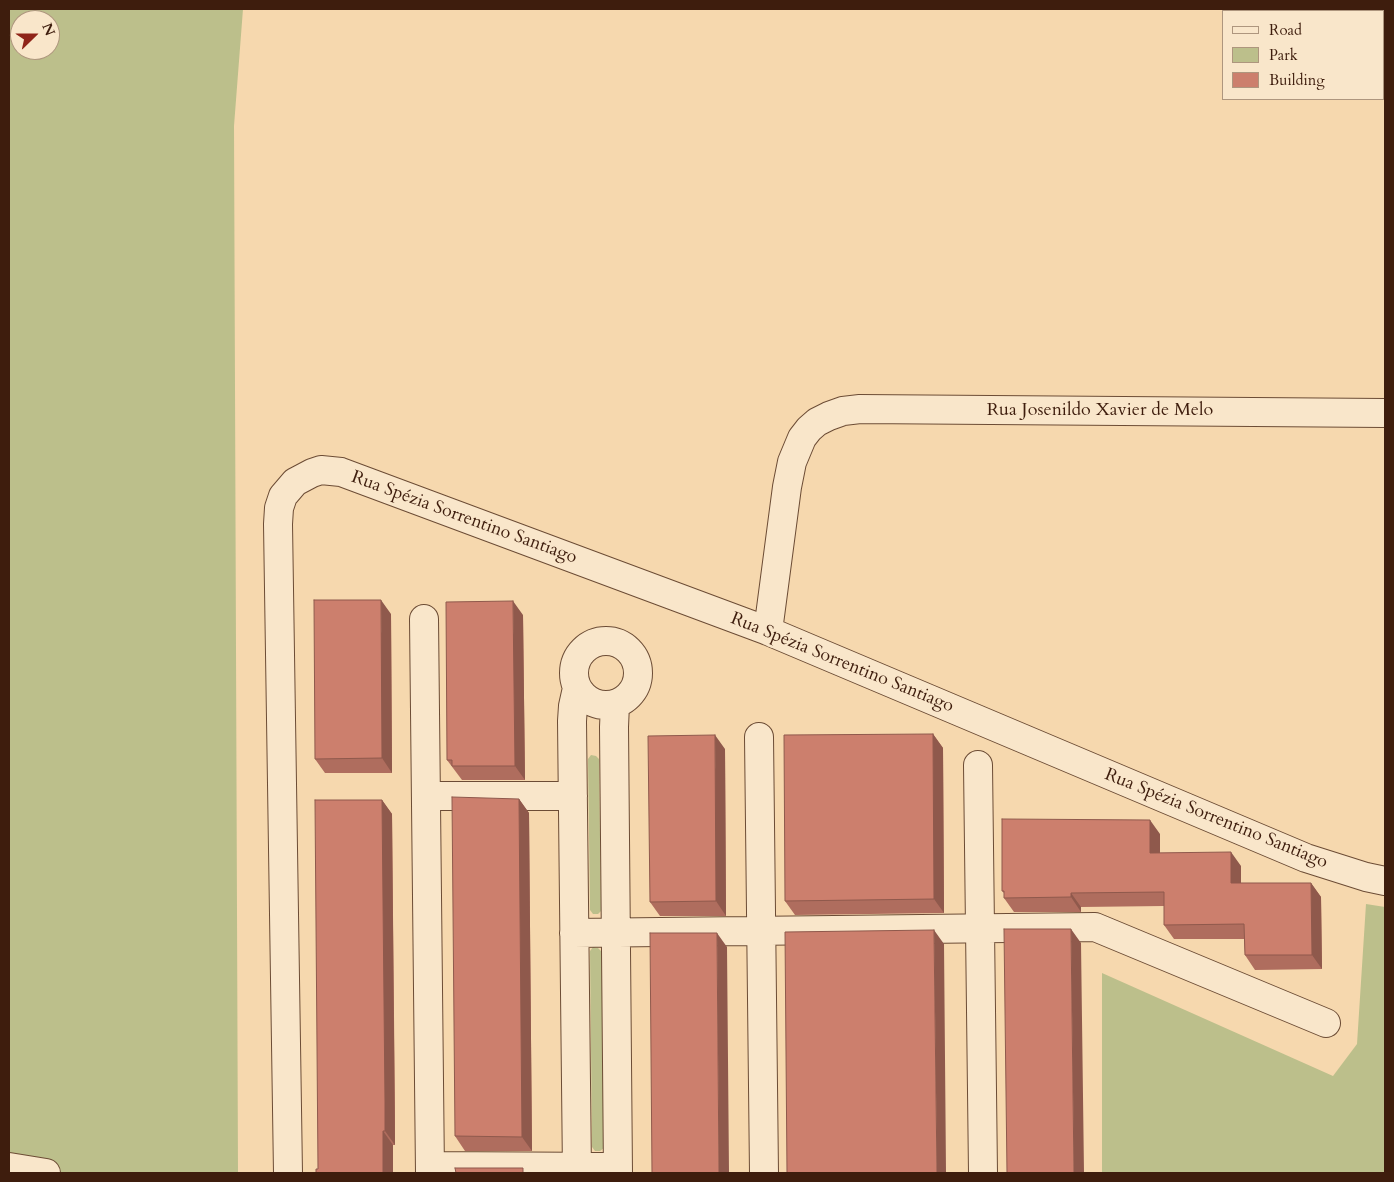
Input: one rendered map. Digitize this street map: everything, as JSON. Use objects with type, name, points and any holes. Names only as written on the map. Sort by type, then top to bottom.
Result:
[{"type":"street","name":"Rua Josenildo Xavier de Melo","points":[[768,631],[792,462],[808,429],[817,422],[843,411],[1385,413]]},
{"type":"street","name":"Rua Spézia Sorrentino Santiago","points":[[288,1173],[278,524],[279,508],[283,496],[295,482],[312,472],[320,470],[341,472],[768,631],[1306,858],[1366,877],[1385,880]]},
{"type":"street","points":[[424,619],[430,1170],[618,1170],[615,704]]},
{"type":"street","points":[[577,688],[593,703],[604,706],[615,704],[625,699],[633,691],[637,681],[638,670],[634,659],[628,650],[619,643],[597,642],[587,647],[579,655],[574,671],[577,688],[572,713],[577,1170]]},
{"type":"street","points":[[760,737],[764,1173]]},
{"type":"street","points":[[978,765],[983,1173]]},
{"type":"street","points":[[426,796],[573,796]]},
{"type":"street","points":[[574,933],[1095,927],[1326,1023]]},
{"type":"street","points":[[9,1167],[46,1173]]},
{"type":"green space","points":[[9,9],[243,9],[234,126],[238,1173],[9,1173]]},
{"type":"green space","points":[[591,755],[599,759],[601,911],[598,914],[593,914],[590,910],[588,759]]},
{"type":"green space","points":[[1366,904],[1385,907],[1385,1173],[1102,1173],[1102,973],[1333,1076],[1357,1044]]},
{"type":"green space","points":[[593,947],[598,948],[602,952],[604,1148],[600,1151],[595,1151],[592,1147],[590,951]]},
{"type":"building","points":[[314,600],[381,600],[382,758],[315,759]]},
{"type":"building","points":[[513,601],[515,766],[452,766],[452,760],[447,760],[446,602]]},
{"type":"building","points":[[933,734],[934,899],[785,901],[784,735]]},
{"type":"building","points":[[715,735],[716,901],[650,902],[648,736]]},
{"type":"building","points":[[452,797],[519,799],[522,1137],[455,1136]]},
{"type":"building","points":[[315,800],[382,800],[385,1102],[383,1173],[316,1173],[316,1169],[318,1169]]},
{"type":"building","points":[[1002,819],[1150,820],[1150,853],[1231,852],[1231,883],[1311,883],[1312,955],[1245,955],[1244,924],[1164,925],[1164,892],[1071,893],[1071,897],[1004,898],[1004,891],[1002,891]]},
{"type":"building","points":[[1004,929],[1071,929],[1074,1173],[1007,1173]]},
{"type":"building","points":[[934,930],[937,1173],[787,1173],[785,932]]},
{"type":"building","points":[[650,933],[717,933],[719,1173],[652,1173]]},
{"type":"building","points":[[455,1168],[523,1168],[523,1173],[456,1173]]}]
